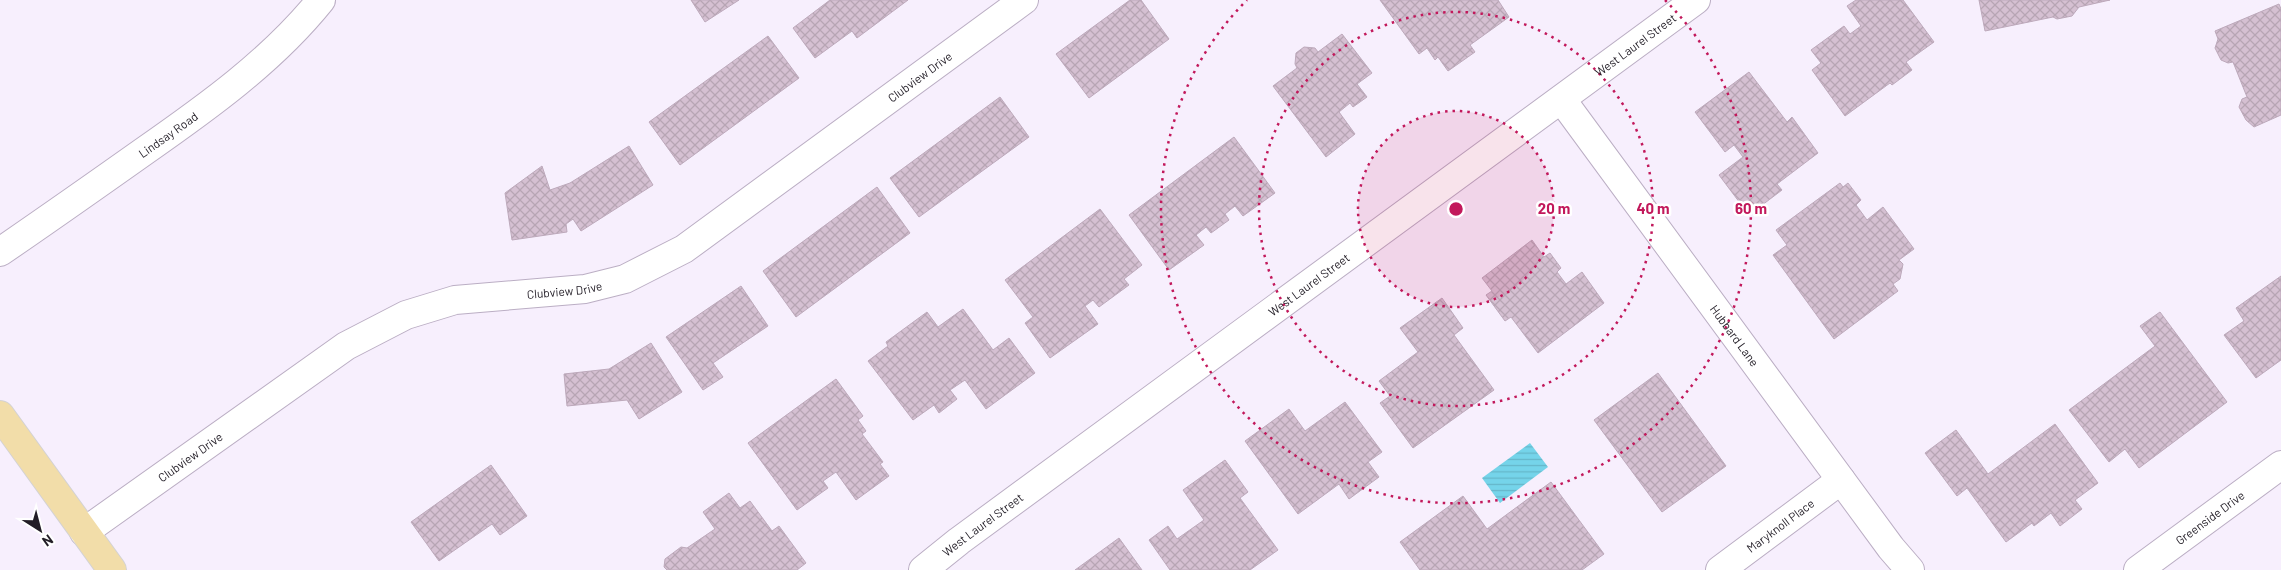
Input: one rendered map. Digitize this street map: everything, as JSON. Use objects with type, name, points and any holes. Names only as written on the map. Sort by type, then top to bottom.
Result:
[{"type":"main road","points":[[0,415],[112,570]]},
{"type":"street","name":"Lindsay Road","points":[[0,252],[197,114],[276,50],[304,22],[321,0]]},
{"type":"street","name":"Clubview Drive","points":[[84,532],[346,346],[406,316],[455,300],[585,289],[625,278],[684,249],[1024,0]]},
{"type":"street","name":"West Laurel Street","points":[[923,570],[959,541],[1696,0]]},
{"type":"street","name":"Hubbard Lane","points":[[1562,100],[1891,548],[1910,570]]},
{"type":"street","name":"Greenside Drive","points":[[2138,570],[2281,465]]},
{"type":"street","name":"Maryknoll Place","points":[[1720,570],[1841,480]]},
{"type":"water","points":[[1530,443],[1548,467],[1500,503],[1482,478]]},
{"type":"building","points":[[691,0],[739,0],[705,22]]},
{"type":"building","points":[[830,0],[908,0],[857,38],[852,31],[815,58],[793,28]]},
{"type":"building","points":[[1130,0],[1141,0],[1169,39],[1089,98],[1056,54]]},
{"type":"building","points":[[1380,0],[1498,0],[1509,17],[1470,45],[1475,52],[1448,71],[1438,57],[1435,60],[1427,48],[1419,54]]},
{"type":"building","points":[[1856,0],[1903,0],[1934,42],[1906,62],[1912,70],[1892,85],[1890,83],[1845,116],[1812,70],[1821,63],[1811,50],[1844,26],[1850,34],[1861,26],[1847,6]]},
{"type":"building","points":[[1979,0],[2110,0],[2079,7],[2072,16],[2057,19],[2053,17],[1985,31]]},
{"type":"building","points":[[2279,4],[2281,9],[2281,115],[2254,127],[2246,120],[2239,107],[2242,99],[2247,97],[2233,62],[2228,63],[2221,60],[2215,48],[2218,39],[2215,31]]},
{"type":"building","points":[[1342,34],[1372,73],[1357,84],[1367,97],[1353,107],[1350,103],[1339,112],[1355,134],[1326,157],[1273,86],[1297,68],[1295,64],[1296,53],[1304,47],[1315,48],[1318,52]]},
{"type":"building","points":[[768,36],[799,78],[680,165],[649,122]]},
{"type":"building","points":[[1749,72],[1787,122],[1792,117],[1818,153],[1777,184],[1782,190],[1749,215],[1719,175],[1743,157],[1734,145],[1725,152],[1695,112]]},
{"type":"building","points":[[1000,97],[1029,137],[919,217],[890,178]]},
{"type":"building","points":[[1234,137],[1275,193],[1243,216],[1235,206],[1225,214],[1229,220],[1211,233],[1206,227],[1196,235],[1204,245],[1169,270],[1129,215]]},
{"type":"building","points":[[629,146],[653,185],[581,231],[573,219],[566,224],[567,232],[512,240],[505,193],[542,166],[550,190],[570,183]]},
{"type":"building","points":[[1840,183],[1843,187],[1848,183],[1861,200],[1856,205],[1867,220],[1883,207],[1914,249],[1899,260],[1903,264],[1900,279],[1893,284],[1898,291],[1834,339],[1773,255],[1787,245],[1776,230]]},
{"type":"building","points":[[877,187],[910,233],[796,317],[763,271]]},
{"type":"building","points":[[1100,209],[1142,265],[1124,279],[1129,285],[1099,307],[1093,300],[1085,306],[1098,324],[1050,358],[1025,323],[1033,317],[1005,280]]},
{"type":"building","points":[[1532,240],[1544,257],[1550,253],[1561,268],[1557,272],[1566,284],[1582,272],[1604,303],[1538,353],[1511,317],[1505,321],[1486,295],[1492,291],[1482,278]]},
{"type":"building","points":[[2281,276],[2281,360],[2256,378],[2224,335],[2244,321],[2236,308]]},
{"type":"building","points":[[741,286],[768,326],[713,363],[723,377],[703,390],[666,337]]},
{"type":"building","points":[[1442,298],[1463,328],[1454,335],[1494,390],[1413,448],[1380,403],[1390,396],[1379,381],[1418,352],[1400,328]]},
{"type":"building","points":[[963,309],[993,350],[1009,338],[1035,373],[986,409],[965,380],[950,390],[957,399],[939,413],[934,405],[913,420],[868,361],[888,346],[886,342],[927,312],[938,327]]},
{"type":"building","points":[[2160,312],[2227,402],[2139,468],[2125,449],[2109,462],[2069,410],[2155,346],[2140,326]]},
{"type":"building","points":[[651,343],[682,392],[639,419],[627,400],[567,406],[564,374],[609,369]]},
{"type":"building","points":[[1658,373],[1726,466],[1662,512],[1594,420]]},
{"type":"building","points":[[836,379],[863,416],[858,420],[866,431],[862,434],[883,462],[880,464],[889,476],[856,500],[836,472],[823,481],[828,488],[797,510],[748,443]]},
{"type":"building","points":[[1345,402],[1382,452],[1368,462],[1379,477],[1349,499],[1339,484],[1298,514],[1245,441],[1289,409],[1305,431]]},
{"type":"building","points":[[2055,424],[2098,483],[2075,500],[2082,509],[2060,526],[2051,513],[2034,526],[2032,523],[2006,542],[1967,488],[1957,496],[1925,453],[1956,430],[1988,474]]},
{"type":"building","points":[[1225,460],[1248,492],[1240,498],[1278,550],[1250,570],[1170,570],[1149,540],[1168,526],[1177,539],[1204,520],[1183,490]]},
{"type":"building","points":[[491,465],[527,516],[500,535],[492,524],[439,561],[411,522]]},
{"type":"building","points":[[1551,482],[1604,554],[1582,570],[1420,570],[1400,542],[1463,496],[1487,529]]},
{"type":"building","points":[[729,493],[740,508],[750,501],[772,531],[779,526],[806,563],[797,570],[667,570],[664,567],[665,559],[681,547],[687,548],[715,529],[703,512]]},
{"type":"building","points":[[1119,538],[1142,570],[1075,570]]}]
